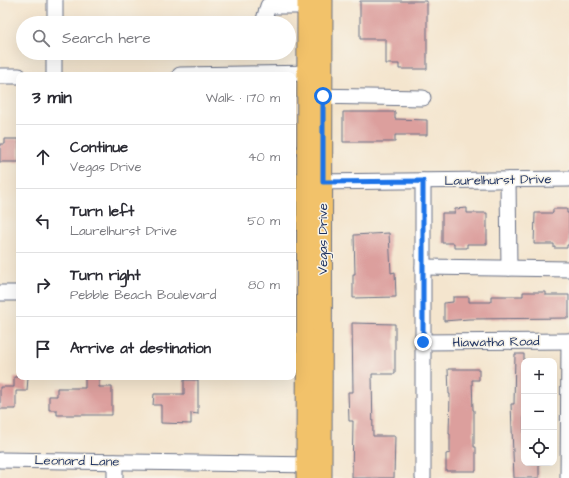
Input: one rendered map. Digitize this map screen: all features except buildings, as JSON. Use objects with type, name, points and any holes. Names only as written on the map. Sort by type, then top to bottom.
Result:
[{"type":"main road","name":"Vegas Drive","points":[[314,472],[315,3]]},
{"type":"street","points":[[55,0],[55,16]]},
{"type":"street","points":[[265,16],[268,3],[315,3]]},
{"type":"street","points":[[54,60],[54,72]]},
{"type":"street","points":[[296,74],[315,74]]},
{"type":"street","points":[[0,76],[16,76]]},
{"type":"street","points":[[315,96],[423,98]]},
{"type":"street","name":"Laurelhurst Drive","points":[[315,182],[569,179]]},
{"type":"street","points":[[508,180],[509,268]]},
{"type":"street","points":[[423,181],[423,478]]},
{"type":"street","points":[[423,267],[569,269]]},
{"type":"street","points":[[0,293],[16,293]]},
{"type":"street","points":[[568,478],[569,341]]},
{"type":"street","name":"Hiawatha Road","points":[[423,342],[569,341]]},
{"type":"street","name":"Leonard Lane","points":[[0,460],[115,462],[314,472]]},
{"type":"street","points":[[115,462],[115,478]]},
{"type":"route","points":[[323,96],[323,182],[423,181],[423,342]]}]
